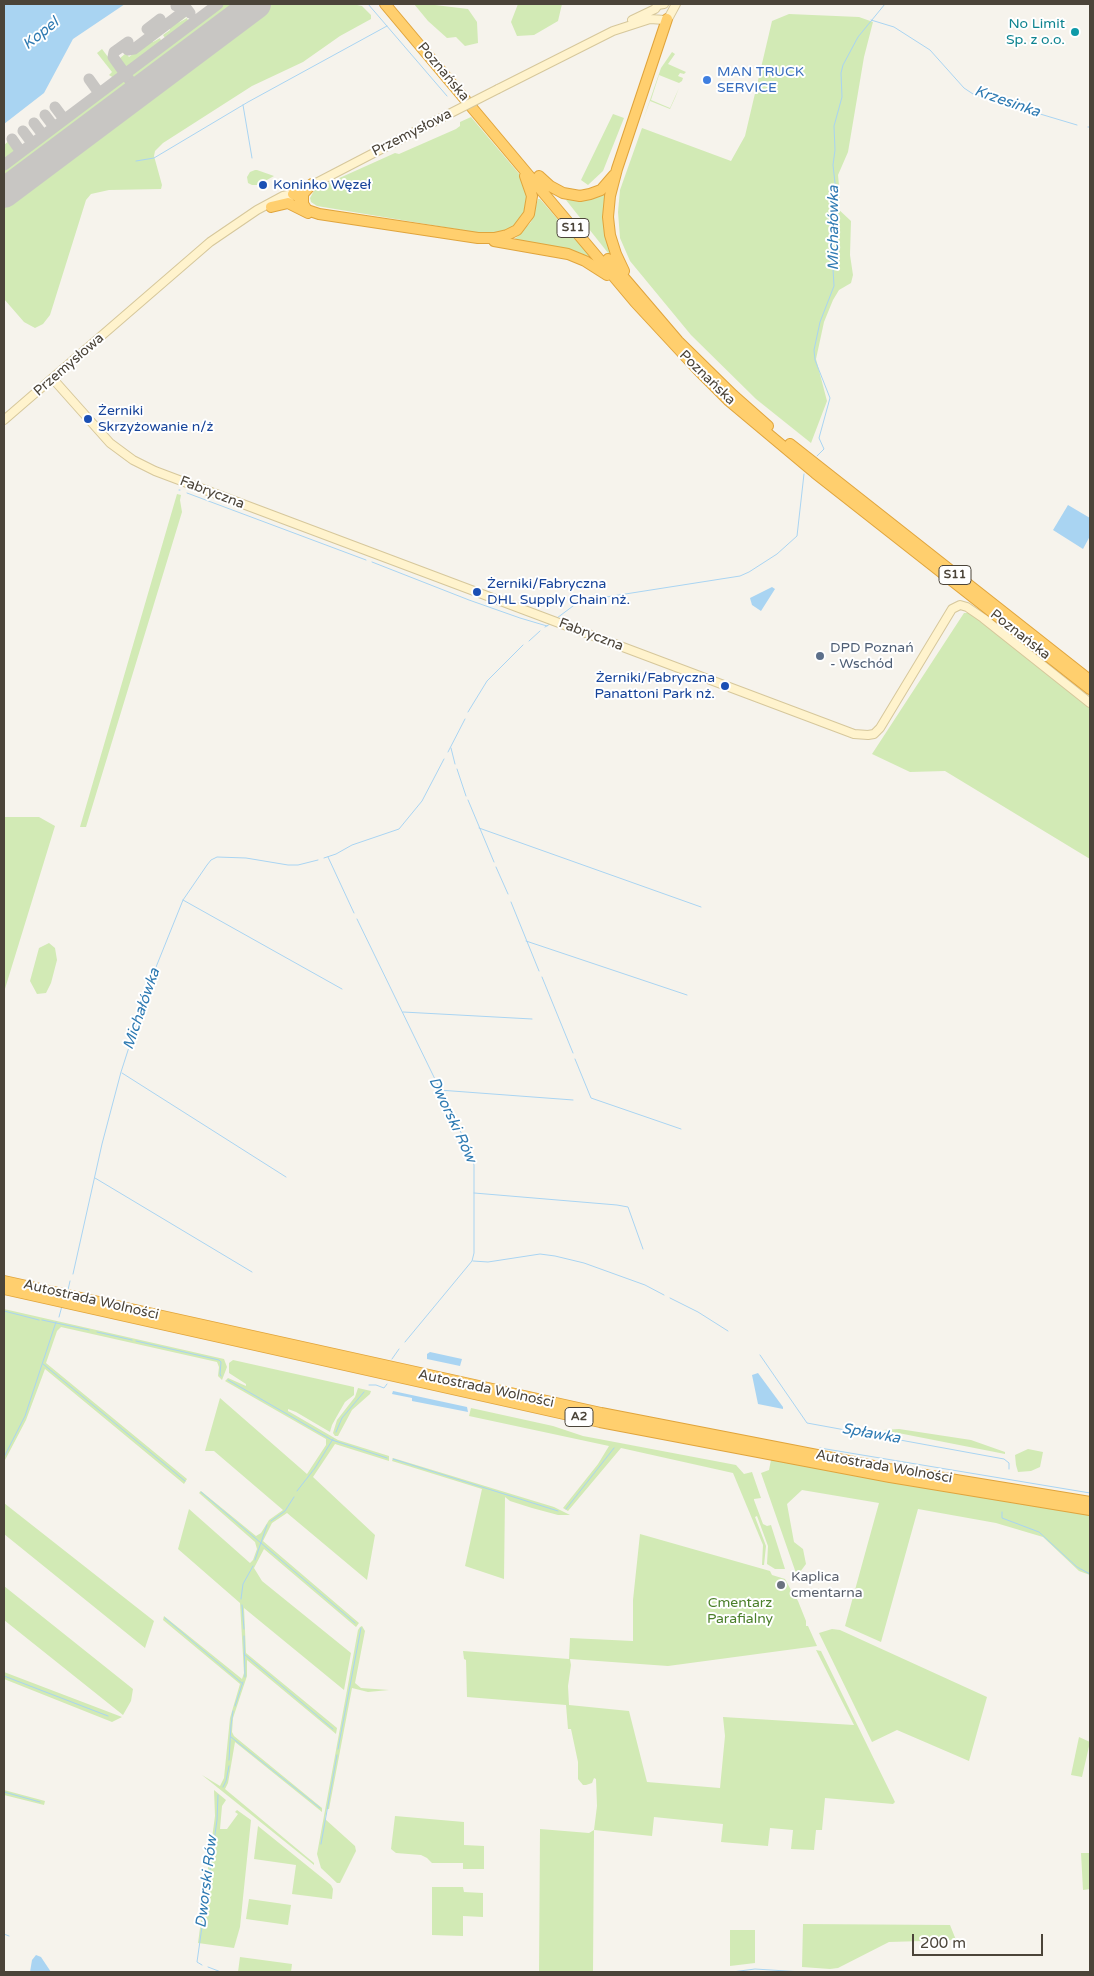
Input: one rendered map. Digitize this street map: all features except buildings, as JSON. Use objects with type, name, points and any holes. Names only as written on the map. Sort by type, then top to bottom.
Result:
[{"type":"highway","name":"Poznańska","points":[[386,4],[511,154],[698,371],[766,433],[1090,689]]},
{"type":"highway","name":"Poznańska","points":[[394,4],[538,176],[638,301],[705,368],[772,430],[1090,681]]},
{"type":"highway","points":[[638,301],[620,265],[610,235],[608,217],[618,169],[663,19]]},
{"type":"highway","points":[[478,238],[494,238],[510,234],[523,224],[530,212],[532,200],[530,188],[511,154]]},
{"type":"highway","points":[[538,176],[550,186],[563,193],[584,196],[604,187],[618,169]]},
{"type":"highway","points":[[299,205],[303,194],[312,184]]},
{"type":"highway","points":[[293,194],[298,196],[299,205]]},
{"type":"highway","points":[[271,207],[284,203],[299,205],[308,211],[319,214],[554,250],[577,257],[603,272],[638,301]]},
{"type":"highway","name":"Autostrada Wolności","points":[[4,1281],[42,1293],[629,1427],[881,1475],[1090,1510]]},
{"type":"highway","name":"Autostrada Wolności","points":[[4,1289],[42,1293]]},
{"type":"highway","name":"Autostrada Wolności","points":[[72,1300],[611,1415],[889,1469],[1090,1502]]},
{"type":"street","points":[[663,19],[668,7],[664,4]]},
{"type":"street","name":"Przemysłowa","points":[[250,215],[286,200],[312,184],[613,31],[655,9],[658,5],[664,4]]},
{"type":"street","points":[[663,19],[676,4]]},
{"type":"street","points":[[655,9],[654,14],[663,19]]},
{"type":"street","name":"Przemysłowa","points":[[613,31],[643,20],[663,19]]},
{"type":"street","name":"Przemysłowa","points":[[4,420],[54,379],[205,246],[250,215],[284,196],[293,194]]},
{"type":"street","name":"Fabryczna","points":[[54,379],[110,443],[133,460],[155,471],[859,735],[871,735],[880,728],[952,609],[962,605],[982,618],[1090,703]]},
{"type":"green space","points":[[222,4],[245,4],[139,84],[135,83],[129,76],[130,73]]},
{"type":"green space","points":[[266,4],[352,4],[362,6],[371,15],[371,19],[340,36],[303,62],[252,86],[163,143],[155,151],[154,156],[162,185],[161,189],[109,190],[91,194],[86,200],[50,315],[43,324],[35,328],[24,322],[4,299],[4,201]]},
{"type":"green space","points":[[414,4],[434,4],[468,9],[477,22],[478,43],[465,46],[456,37],[447,38],[428,21]]},
{"type":"green space","points":[[518,4],[562,4],[558,21],[534,35],[517,36],[511,22]]},
{"type":"green space","points":[[789,14],[859,17],[873,22],[864,57],[848,152],[838,175],[840,196],[836,207],[851,221],[850,255],[853,275],[851,283],[839,290],[824,322],[816,359],[827,401],[811,443],[756,399],[691,335],[630,261],[620,238],[618,212],[620,190],[642,128],[731,161],[745,136],[772,21]]},
{"type":"green space","points":[[185,15],[186,17],[178,23],[187,18],[189,23],[168,38],[165,38],[163,35],[170,30],[169,27]]},
{"type":"green space","points":[[160,38],[162,43],[126,69],[118,61],[126,53],[129,57],[151,40],[153,42]]},
{"type":"green space","points":[[102,49],[119,72],[114,78],[109,75],[112,72],[97,53]]},
{"type":"green space","points":[[672,52],[675,54],[668,64],[686,72],[684,74],[680,73],[678,76],[683,78],[679,83],[659,75],[651,100],[670,108],[679,88],[670,109],[650,101],[642,123],[661,68]]},
{"type":"green space","points":[[122,79],[125,79],[130,87],[130,91],[4,185],[4,168]]},
{"type":"green space","points":[[613,114],[624,118],[603,171],[588,185],[581,180]]},
{"type":"green space","points":[[471,117],[521,176],[529,201],[521,223],[497,234],[486,234],[317,206],[311,202],[310,198],[315,189],[395,153],[399,154],[456,129],[460,126],[460,122]]},
{"type":"green space","points":[[10,140],[17,152],[4,162],[4,145]]},
{"type":"green space","points":[[255,170],[274,176],[258,185],[252,185],[248,183],[247,177],[250,172]]},
{"type":"green space","points":[[606,189],[612,258],[566,200],[582,200]]},
{"type":"green space","points":[[538,199],[595,262],[565,248],[514,240],[531,222]]},
{"type":"green space","points":[[177,494],[181,495],[182,512],[86,827],[80,827]]},
{"type":"green space","points":[[964,613],[970,613],[1090,708],[1090,859],[945,771],[910,772],[872,754]]},
{"type":"green space","points":[[4,817],[39,817],[55,826],[4,992]]},
{"type":"green space","points":[[49,943],[55,948],[57,960],[51,983],[46,993],[37,994],[30,981],[39,948]]},
{"type":"green space","points":[[4,1309],[224,1359],[227,1367],[222,1380],[218,1376],[219,1367],[217,1362],[61,1327],[57,1331],[46,1363],[187,1479],[184,1484],[45,1369],[26,1420],[4,1462]]},
{"type":"green space","points":[[233,1360],[354,1387],[354,1395],[345,1402],[330,1432],[296,1412],[288,1409],[288,1411],[338,1440],[389,1456],[389,1461],[335,1444],[313,1477],[375,1535],[367,1580],[287,1513],[272,1523],[263,1541],[359,1623],[356,1627],[264,1549],[254,1568],[262,1581],[351,1653],[344,1690],[244,1608],[246,1653],[337,1728],[336,1734],[247,1660],[247,1676],[233,1718],[232,1732],[234,1736],[322,1808],[322,1812],[235,1742],[228,1783],[225,1789],[314,1863],[314,1865],[202,1775],[220,1786],[224,1778],[230,1718],[240,1684],[163,1620],[164,1616],[242,1679],[244,1673],[240,1603],[178,1549],[189,1509],[250,1563],[253,1560],[257,1549],[255,1542],[199,1493],[201,1491],[256,1536],[261,1533],[269,1520],[283,1510],[214,1451],[205,1451],[220,1398],[307,1474],[326,1445],[326,1439],[225,1381],[228,1378],[246,1386],[246,1384],[229,1373],[229,1363]]},
{"type":"green space","points":[[358,1388],[371,1391],[370,1394],[352,1410],[338,1436],[335,1436],[333,1433],[337,1420],[355,1397]]},
{"type":"green space","points":[[471,1408],[553,1426],[583,1436],[736,1465],[744,1474],[752,1472],[761,1498],[754,1500],[763,1524],[771,1525],[785,1569],[775,1569],[767,1564],[768,1546],[757,1516],[755,1517],[766,1546],[764,1565],[762,1565],[763,1545],[733,1473],[621,1448],[568,1511],[563,1508],[598,1464],[609,1446],[469,1416]]},
{"type":"green space","points":[[899,1429],[971,1440],[1005,1452],[1005,1454],[883,1430]]},
{"type":"green space","points":[[1028,1449],[1043,1452],[1040,1467],[1031,1471],[1018,1472],[1015,1455]]},
{"type":"green space","points":[[393,1458],[554,1507],[570,1515],[558,1515],[532,1508],[510,1501],[505,1497],[504,1579],[465,1566],[482,1489],[392,1461]]},
{"type":"green space","points":[[771,1460],[915,1486],[1090,1514],[1090,1575],[1079,1571],[1043,1537],[996,1523],[918,1509],[881,1642],[845,1626],[879,1503],[802,1490],[787,1504],[794,1542],[803,1549],[806,1564],[797,1576],[761,1473],[769,1470]]},
{"type":"green space","points":[[4,1503],[154,1621],[145,1648],[4,1534]]},
{"type":"green space","name":"Cmentarz Parafialny","points":[[640,1534],[770,1571],[772,1575],[785,1579],[792,1594],[794,1594],[798,1601],[806,1621],[806,1626],[808,1626],[817,1646],[668,1666],[570,1659],[569,1705],[629,1711],[647,1782],[720,1788],[725,1736],[723,1717],[854,1725],[816,1650],[821,1651],[895,1802],[893,1804],[825,1798],[822,1830],[816,1830],[814,1850],[791,1849],[793,1830],[770,1828],[768,1846],[721,1842],[723,1824],[654,1817],[652,1836],[594,1830],[597,1806],[596,1779],[594,1778],[592,1783],[583,1785],[578,1779],[578,1762],[571,1729],[568,1729],[566,1705],[467,1697],[466,1660],[464,1659],[463,1651],[569,1659],[570,1638],[633,1641],[633,1600]]},
{"type":"green space","points":[[4,1586],[133,1689],[131,1701],[123,1715],[4,1620]]},
{"type":"green space","points":[[362,1626],[365,1631],[355,1683],[361,1688],[389,1690],[368,1692],[352,1688],[329,1809],[327,1809],[325,1819],[355,1846],[356,1851],[340,1883],[337,1883],[321,1868],[317,1854],[358,1630]]},
{"type":"green space","points":[[832,1629],[840,1630],[987,1697],[969,1761],[897,1730],[872,1742],[819,1633]]},
{"type":"green space","points":[[4,1672],[122,1717],[112,1722],[4,1679]]},
{"type":"green space","points":[[1079,1737],[1090,1742],[1082,1777],[1071,1775]]},
{"type":"green space","points":[[4,1790],[45,1801],[44,1805],[4,1795]]},
{"type":"green space","points":[[214,1790],[226,1800],[222,1806],[220,1829],[227,1829],[238,1814],[235,1812],[237,1810],[251,1820],[240,1927],[234,1948],[198,1943],[215,1816]]},
{"type":"green space","points":[[395,1816],[464,1822],[464,1845],[484,1846],[484,1869],[463,1869],[463,1863],[432,1863],[421,1855],[396,1853],[391,1849]]},
{"type":"green space","points":[[258,1826],[331,1885],[333,1889],[332,1899],[292,1894],[296,1865],[254,1859]]},
{"type":"green space","points":[[540,1829],[589,1833],[594,1830],[593,1972],[539,1972]]},
{"type":"green space","points":[[1081,1853],[1090,1853],[1090,1889],[1083,1890]]},
{"type":"green space","points":[[432,1887],[463,1887],[464,1892],[483,1893],[483,1917],[463,1916],[463,1936],[432,1935]]},
{"type":"green space","points":[[249,1899],[291,1905],[288,1925],[246,1919]]},
{"type":"green space","points":[[803,1924],[950,1925],[956,1940],[889,1942],[838,1968],[802,1967]]},
{"type":"green space","points":[[730,1930],[755,1930],[755,1963],[730,1966]]},
{"type":"green space","points":[[240,1957],[292,1964],[291,1972],[238,1972]]},
{"type":"water","name":"Kopel","points":[[4,4],[125,4],[73,39],[44,93],[4,124]]},
{"type":"water","points":[[1068,505],[1090,518],[1090,536],[1083,549],[1053,530]]},
{"type":"water","points":[[772,587],[775,589],[761,611],[752,605],[750,598]]},
{"type":"water","points":[[430,1352],[462,1359],[460,1366],[427,1359],[427,1354]]},
{"type":"water","points":[[758,1373],[783,1409],[758,1404],[752,1375]]},
{"type":"water","points":[[393,1391],[467,1407],[468,1412],[412,1401],[412,1398],[392,1394]]},
{"type":"water","points":[[36,1955],[41,1957],[51,1972],[30,1972],[32,1960]]},
{"type":"waterway","points":[[368,4],[447,96]]},
{"type":"waterway","name":"Michałówka","points":[[817,456],[824,449],[819,438],[830,398],[815,360],[814,350],[820,322],[834,286],[832,251],[836,192],[833,165],[835,150],[834,126],[842,97],[841,73],[843,65],[858,37],[885,4]]},
{"type":"waterway","name":"Krzesinka","points":[[871,20],[894,27],[930,50],[964,88],[973,94],[1077,125]]},
{"type":"waterway","points":[[136,161],[154,158],[248,102],[387,26]]},
{"type":"waterway","points":[[243,105],[252,158]]},
{"type":"waterway","name":"Michałówka","points":[[557,618],[577,603],[587,600],[740,576],[749,572],[777,554],[797,536],[804,474]]},
{"type":"waterway","points":[[187,493],[366,560]]},
{"type":"waterway","points":[[372,562],[469,600],[547,626]]},
{"type":"waterway","name":"Michałówka","points":[[545,627],[550,624]]},
{"type":"waterway","name":"Michałówka","points":[[529,641],[540,631]]},
{"type":"waterway","name":"Michałówka","points":[[468,712],[487,681],[523,645]]},
{"type":"waterway","name":"Michałówka","points":[[448,752],[465,719]]},
{"type":"waterway","points":[[451,748],[455,764]]},
{"type":"waterway","name":"Michałówka","points":[[324,858],[352,845],[399,829],[422,801],[444,759]]},
{"type":"waterway","points":[[457,769],[466,796]]},
{"type":"waterway","points":[[468,800],[494,862]]},
{"type":"waterway","points":[[479,828],[701,907]]},
{"type":"waterway","name":"Michałówka","points":[[73,1274],[102,1144],[121,1072],[150,982],[183,900],[207,865],[217,857],[246,858],[288,865],[298,865],[318,860]]},
{"type":"waterway","name":"Dworski Rów","points":[[328,857],[354,913]]},
{"type":"waterway","points":[[496,867],[508,894]]},
{"type":"waterway","points":[[183,900],[342,989]]},
{"type":"waterway","points":[[511,902],[539,971]]},
{"type":"waterway","name":"Dworski Rów","points":[[357,919],[469,1149],[474,1165],[474,1253],[472,1261],[405,1342]]},
{"type":"waterway","points":[[526,941],[687,995]]},
{"type":"waterway","points":[[542,977],[573,1053]]},
{"type":"waterway","points":[[403,1012],[532,1019]]},
{"type":"waterway","points":[[575,1059],[591,1098],[681,1129]]},
{"type":"waterway","points":[[122,1073],[286,1177]]},
{"type":"waterway","points":[[439,1090],[573,1100]]},
{"type":"waterway","points":[[95,1178],[252,1272]]},
{"type":"waterway","points":[[474,1193],[628,1207],[643,1249]]},
{"type":"waterway","name":"Spławka","points":[[473,1261],[488,1262],[540,1254],[555,1256],[584,1263],[645,1285],[664,1295]]},
{"type":"waterway","name":"Michałówka","points":[[68,1290],[70,1281]]},
{"type":"waterway","name":"Spławka","points":[[670,1298],[698,1312],[728,1331]]},
{"type":"waterway","name":"Michałówka","points":[[59,1317],[62,1306]]},
{"type":"waterway","points":[[4,1311],[39,1320]]},
{"type":"waterway","points":[[42,1320],[89,1330]]},
{"type":"waterway","name":"Michałówka","points":[[4,1457],[25,1416],[56,1322]]},
{"type":"waterway","points":[[97,1332],[132,1340]]},
{"type":"waterway","points":[[136,1341],[219,1360],[221,1362],[221,1376]]},
{"type":"waterway","name":"Dworski Rów","points":[[392,1359],[399,1349]]},
{"type":"waterway","name":"Spławka","points":[[760,1355],[807,1423],[1004,1459],[1009,1463],[1009,1469]]},
{"type":"waterway","points":[[43,1364],[185,1481]]},
{"type":"waterway","points":[[228,1380],[332,1440],[387,1458]]},
{"type":"waterway","name":"Dworski Rów","points":[[369,1385],[384,1388],[387,1384]]},
{"type":"waterway","name":"Dworski Rów","points":[[336,1432],[342,1418],[364,1392]]},
{"type":"waterway","name":"Dworski Rów","points":[[297,1491],[315,1468],[333,1439]]},
{"type":"waterway","points":[[566,1509],[614,1448]]},
{"type":"waterway","points":[[820,1448],[1090,1493]]},
{"type":"waterway","points":[[393,1459],[558,1511]]},
{"type":"waterway","points":[[201,1492],[355,1623]]},
{"type":"waterway","name":"Dworski Rów","points":[[271,1521],[285,1511],[294,1497]]},
{"type":"waterway","name":"Spławka","points":[[1002,1512],[1002,1518],[1039,1532],[1077,1567],[1090,1574]]},
{"type":"waterway","name":"Dworski Rów","points":[[255,1560],[267,1525]]},
{"type":"waterway","name":"Dworski Rów","points":[[241,1599],[243,1584],[253,1566]]},
{"type":"waterway","name":"Dworski Rów","points":[[242,1605],[244,1629]]},
{"type":"waterway","points":[[165,1618],[243,1684]]},
{"type":"waterway","points":[[338,1749],[361,1628]]},
{"type":"waterway","name":"Dworski Rów","points":[[244,1636],[245,1677]]},
{"type":"waterway","points":[[244,1654],[333,1729]]},
{"type":"waterway","points":[[4,1676],[108,1716]]},
{"type":"waterway","name":"Dworski Rów","points":[[235,1706],[243,1682]]},
{"type":"waterway","name":"Dworski Rów","points":[[229,1760],[233,1711]]},
{"type":"waterway","points":[[231,1737],[320,1808]]},
{"type":"waterway","points":[[321,1844],[337,1755]]},
{"type":"waterway","name":"Dworski Rów","points":[[223,1787],[229,1766]]},
{"type":"waterway","points":[[4,1792],[40,1802]]},
{"type":"waterway","name":"Dworski Rów","points":[[202,1965],[197,1962],[217,1820],[218,1795]]},
{"type":"waterway","points":[[4,1934],[9,1936]]},
{"type":"waterway","name":"Dworski Rów","points":[[208,1967],[221,1972]]},
{"type":"waterway","points":[[732,1972],[755,1969],[802,1972]]},
{"type":"taxiway","points":[[4,165],[218,4]]},
{"type":"taxiway","points":[[176,6],[184,5],[190,13]]},
{"type":"taxiway","points":[[123,46],[128,50],[134,49],[187,9]]},
{"type":"taxiway","points":[[147,29],[160,19]]},
{"type":"taxiway","points":[[128,42],[114,52],[113,57],[138,92]]},
{"type":"taxiway","points":[[89,79],[99,93]]},
{"type":"taxiway","points":[[55,107],[64,119]]},
{"type":"taxiway","points":[[45,115],[54,127]]},
{"type":"taxiway","points":[[34,123],[43,135]]},
{"type":"taxiway","points":[[23,131],[32,143]]},
{"type":"taxiway","points":[[12,139],[21,152]]},
{"type":"runway","points":[[4,193],[256,4]]},
{"type":"place","name":"No Limit Sp. z o.o.","points":[[1075,32]]},
{"type":"place","name":"MAN TRUCK SERVICE","points":[[707,80]]},
{"type":"place","name":"Koninko Węzeł","points":[[263,185]]},
{"type":"place","name":"Żerniki Skrzyżowanie n/ż","points":[[88,419]]},
{"type":"place","name":"Żerniki/Fabryczna DHL Supply Chain nż.","points":[[477,592]]},
{"type":"place","name":"DPD Poznań - Wschód","points":[[820,656]]},
{"type":"place","name":"Żerniki/Fabryczna Panattoni Park nż.","points":[[725,686]]},
{"type":"place","name":"Kaplica cmentarna","points":[[781,1585]]}]
